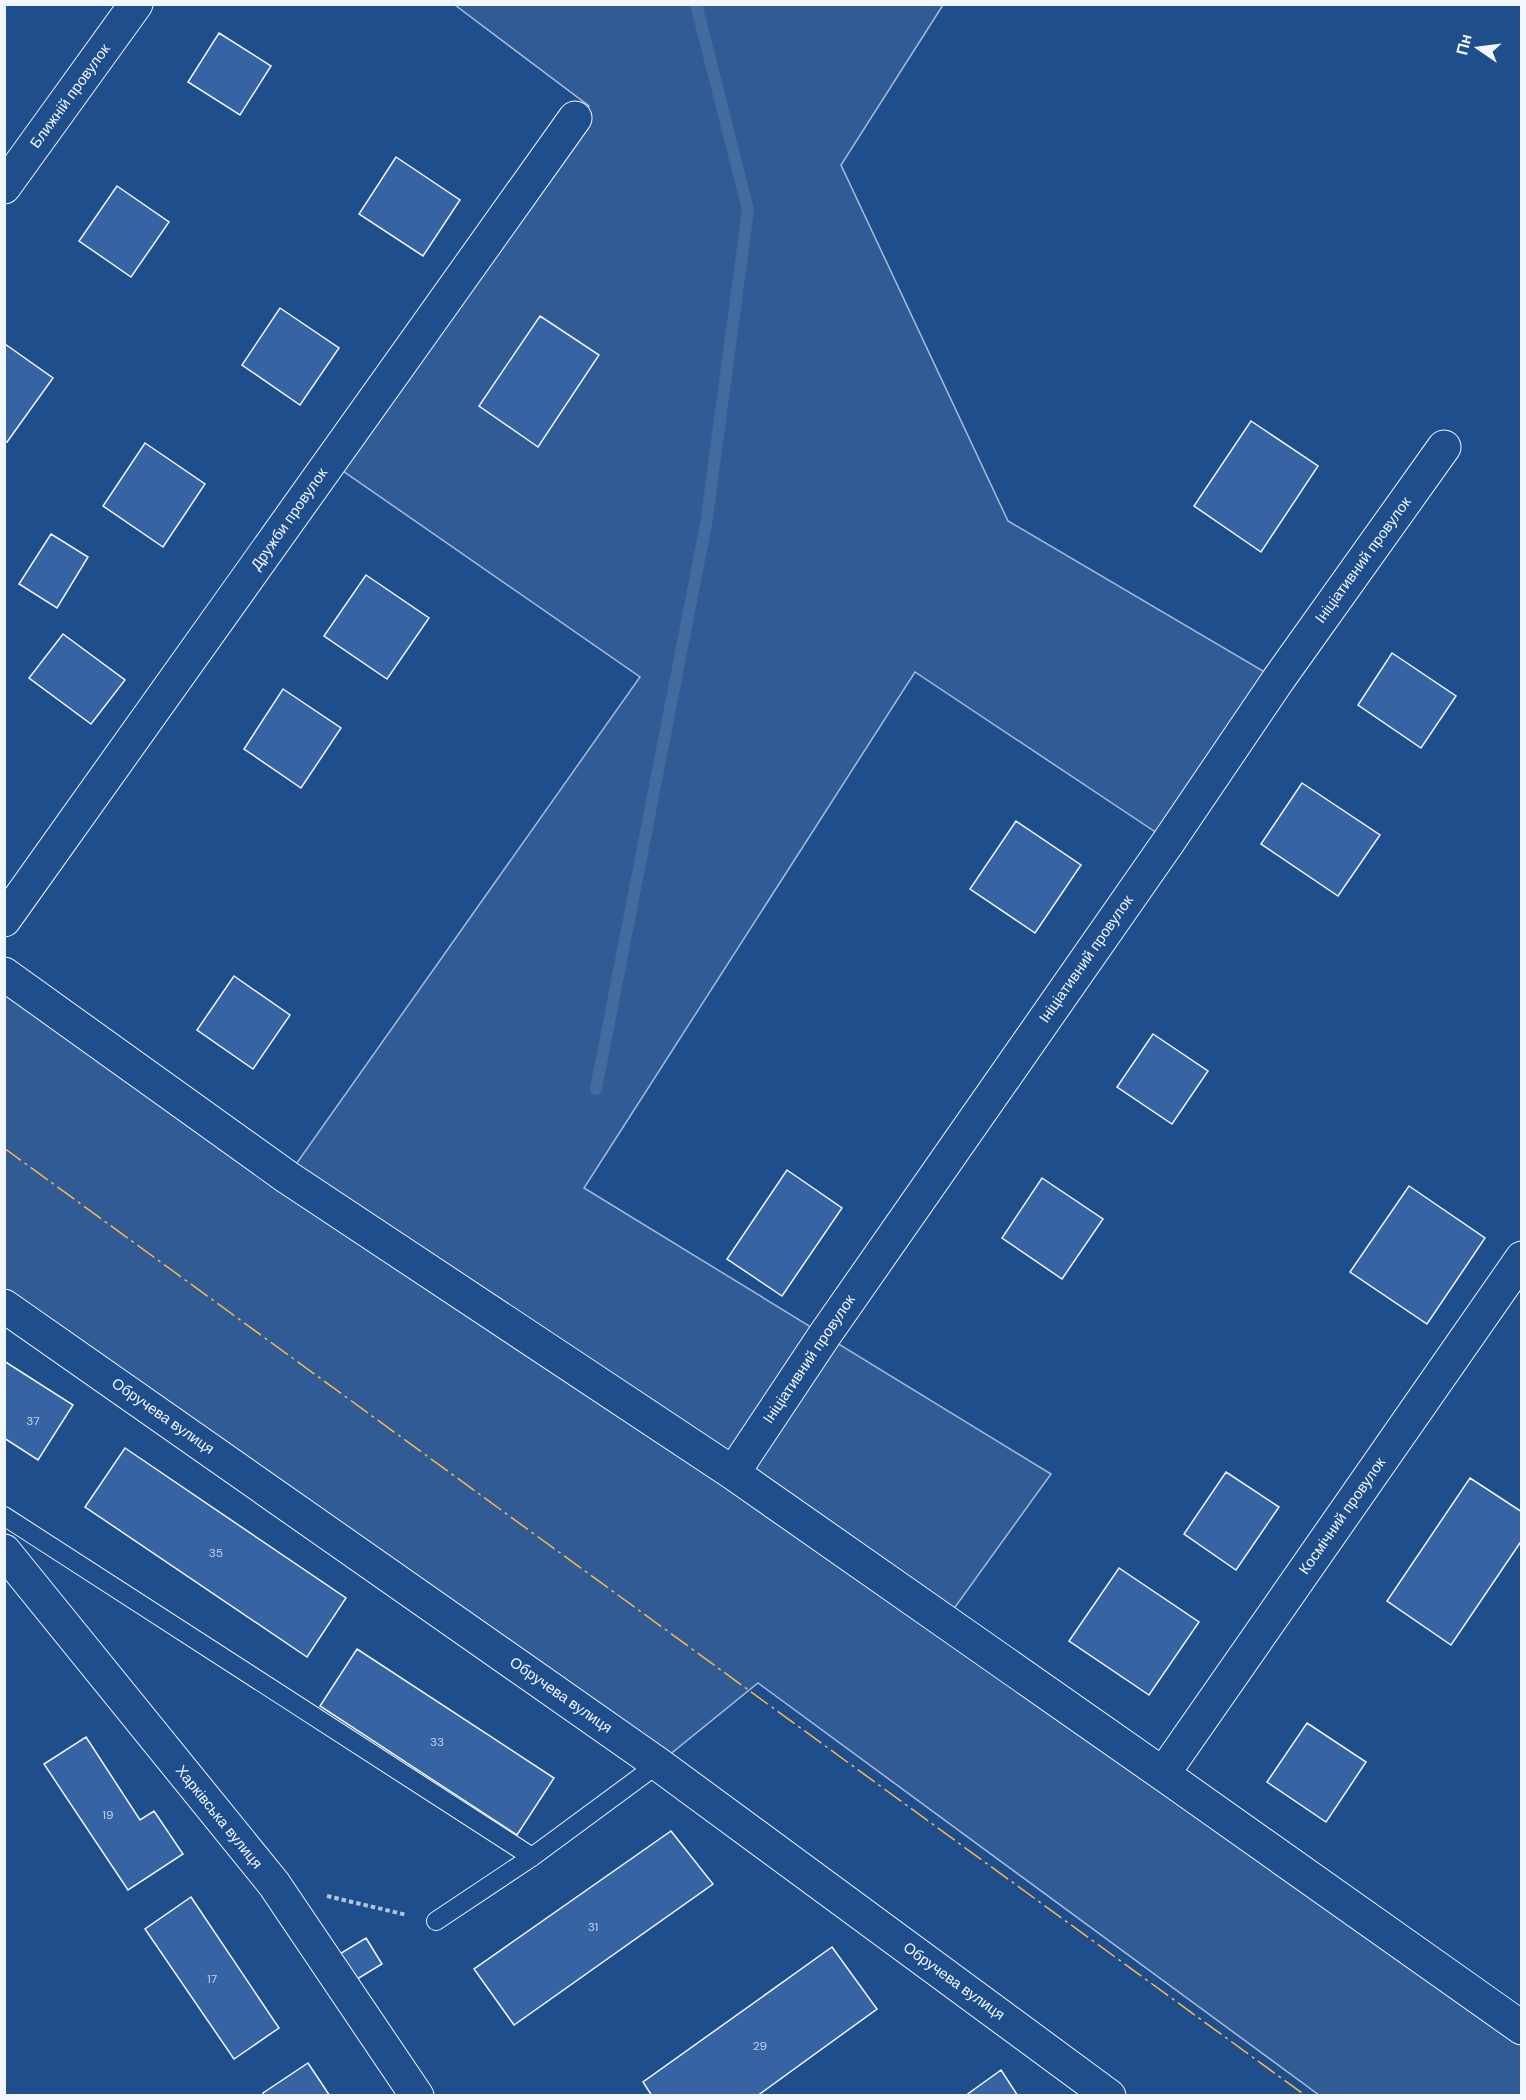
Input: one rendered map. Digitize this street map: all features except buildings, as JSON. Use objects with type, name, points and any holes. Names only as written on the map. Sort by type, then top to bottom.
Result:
[{"type":"street","name":"Ближній провулок","points":[[4,187],[136,4]]},
{"type":"street","name":"Дружби провулок","points":[[4,920],[575,118]]},
{"type":"street","name":"Ініціативний провулок","points":[[733,1473],[824,1336],[1169,841],[1278,680],[1444,447]]},
{"type":"street","points":[[4,974],[287,1177],[733,1473],[1521,2028]]},
{"type":"street","name":"Космічний провулок","points":[[1163,1774],[1521,1258]]},
{"type":"street","name":"Обручева вулиця","points":[[4,1306],[658,1764],[1109,2096]]},
{"type":"street","name":"Харківська вулиця","points":[[4,1551],[273,1884],[417,2096]]},
{"type":"lane","points":[[4,1516],[532,1857]]},
{"type":"lane","points":[[436,1922],[532,1857],[658,1764]]},
{"type":"path","points":[[273,1884],[436,1922]]},
{"type":"shaded area","points":[[455,5],[943,5],[841,165],[1008,521],[1278,680],[1169,841],[915,672],[584,1188],[1051,1474],[945,1621],[1521,2028],[1521,2095],[1319,2095],[758,1683],[658,1764],[5,1306],[5,974],[287,1177],[640,677],[330,462],[589,106]]},
{"type":"waterway","points":[[596,1089],[706,524],[748,210],[696,4]]},
{"type":"power","points":[[4,1148],[1306,2096]]}]
